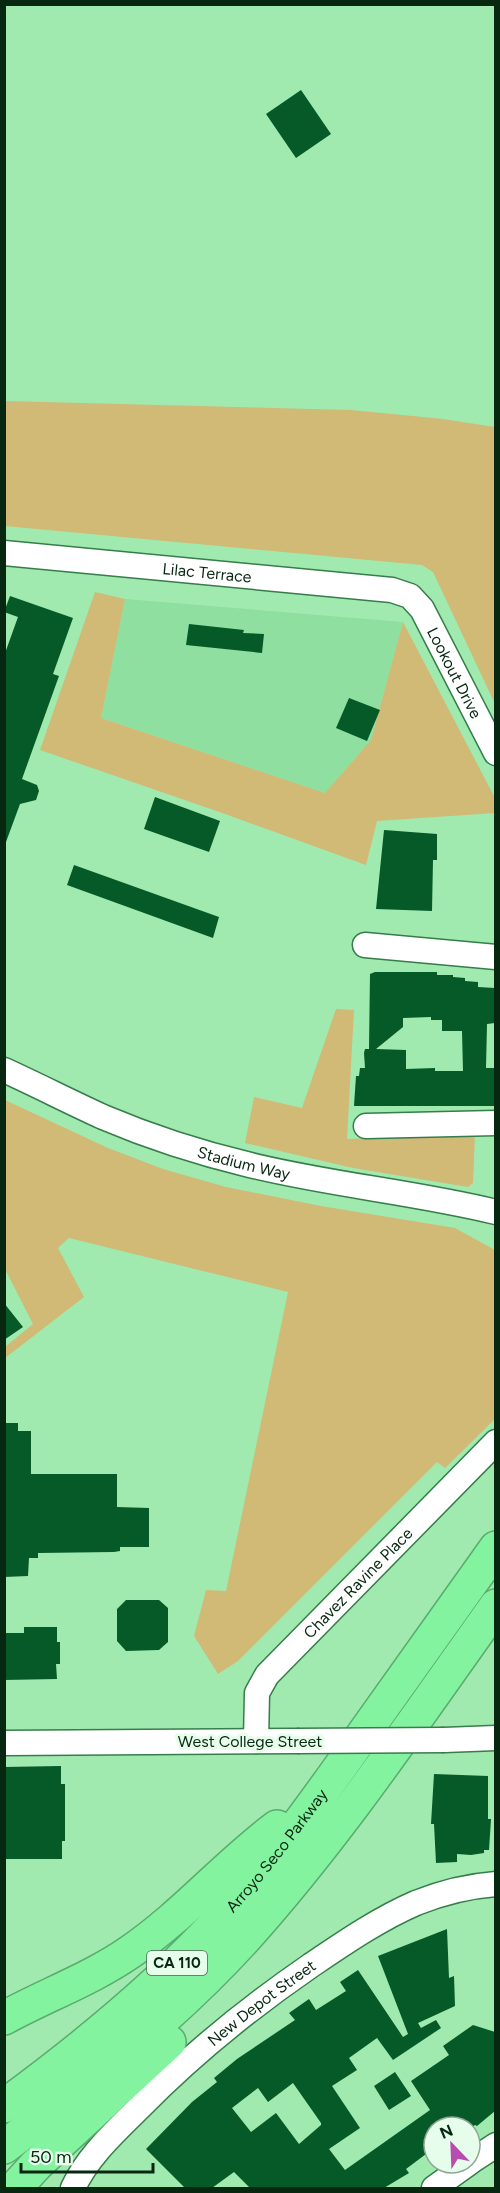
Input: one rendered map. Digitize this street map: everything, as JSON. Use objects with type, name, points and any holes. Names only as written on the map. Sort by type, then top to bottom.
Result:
[{"type":"highway","name":"Arroyo Seco Parkway","points":[[4,2106],[83,2046],[180,1960],[223,1916],[322,1793],[495,1548]]},
{"type":"highway","name":"Arroyo Seco Parkway","points":[[4,2147],[107,2068],[155,2027],[246,1937],[371,1780],[495,1606]]},
{"type":"highway","points":[[4,2018],[75,1983],[130,1952],[167,1924],[269,1833],[322,1793]]},
{"type":"highway","points":[[15,2188],[36,2165],[167,2045],[216,1985],[246,1937]]},
{"type":"street","name":"Lilac Terrace","points":[[4,553],[381,589],[410,596]]},
{"type":"street","name":"Lookout Drive","points":[[410,596],[422,609],[495,753]]},
{"type":"street","points":[[365,945],[495,957]]},
{"type":"street","name":"Stadium Way","points":[[4,1070],[105,1118],[201,1152],[312,1179],[452,1201],[495,1212]]},
{"type":"street","points":[[366,1126],[495,1123]]},
{"type":"street","name":"Chavez Ravine Place","points":[[256,1740],[257,1693],[267,1675],[495,1442]]},
{"type":"street","name":"West College Street","points":[[4,1743],[495,1738]]},
{"type":"street","name":"New Depot Street","points":[[73,2188],[99,2147],[164,2082],[257,2002],[340,1945],[417,1903],[454,1891],[495,1884]]},
{"type":"street","points":[[482,2154],[495,2145]]},
{"type":"street","points":[[434,2188],[453,2175]]},
{"type":"shaded area","points":[[5,401],[351,410],[443,419],[495,427],[495,704],[433,572],[422,565],[5,526]]},
{"type":"shaded area","points":[[95,592],[125,599],[101,718],[325,793],[371,740],[403,622],[495,798],[495,813],[377,821],[366,865],[40,750]]},
{"type":"shaded area","points":[[125,599],[403,622],[371,740],[325,793],[101,718]]},
{"type":"shaded area","points":[[336,1009],[354,1010],[347,1139],[475,1134],[473,1183],[468,1187],[353,1168],[245,1143],[254,1097],[302,1108]]},
{"type":"shaded area","points":[[5,1100],[108,1148],[163,1169],[226,1187],[321,1206],[455,1228],[495,1250],[495,1419],[445,1468],[437,1462],[238,1661],[218,1674],[194,1636],[206,1590],[226,1591],[288,1292],[69,1238],[58,1248],[84,1297],[5,1358],[5,1347],[33,1324],[5,1269]]},
{"type":"building","points":[[301,90],[331,134],[296,158],[266,114]]},
{"type":"building","points":[[10,596],[73,618],[53,674],[59,676],[22,779],[37,785],[39,791],[36,800],[20,804],[6,842],[4,656],[18,617],[4,612]]},
{"type":"building","points":[[189,624],[264,634],[262,653],[186,645]]},
{"type":"building","points":[[349,698],[380,710],[367,741],[336,728]]},
{"type":"building","points":[[155,797],[220,821],[209,852],[144,829]]},
{"type":"building","points":[[384,830],[437,834],[437,860],[433,860],[432,911],[376,909]]},
{"type":"building","points":[[74,865],[219,917],[213,938],[67,885]]},
{"type":"building","points":[[375,972],[437,972],[437,975],[453,975],[453,977],[465,978],[465,981],[478,982],[478,987],[495,988],[495,1023],[487,1024],[486,1068],[495,1068],[495,1106],[354,1106],[356,1076],[359,1076],[360,1068],[365,1068],[364,1053],[365,1049],[369,1049],[370,974]],"holes":[[[431,1017],[431,1020],[442,1020],[442,1031],[462,1031],[463,1071],[435,1071],[435,1068],[406,1069],[406,1050],[376,1049],[403,1027],[403,1018]]]},
{"type":"building","points":[[4,1303],[23,1327],[4,1340]]},
{"type":"building","points":[[4,1423],[18,1423],[18,1431],[31,1431],[31,1474],[117,1474],[117,1507],[149,1508],[149,1547],[120,1547],[120,1551],[114,1552],[38,1553],[38,1558],[29,1558],[28,1576],[4,1577]]},
{"type":"building","points":[[126,1600],[159,1600],[168,1608],[168,1642],[159,1650],[126,1651],[117,1641],[117,1609]]},
{"type":"building","points":[[24,1627],[57,1627],[60,1664],[56,1664],[57,1679],[4,1680],[4,1633],[24,1633]]},
{"type":"building","points":[[61,1766],[61,1784],[65,1784],[65,1841],[62,1841],[62,1859],[4,1859],[4,1767]]},
{"type":"building","points":[[434,1774],[488,1776],[488,1819],[491,1819],[489,1850],[471,1855],[457,1854],[457,1862],[436,1863],[434,1824],[431,1824]]},
{"type":"building","points":[[447,1929],[449,1978],[454,1976],[455,2006],[418,2023],[421,2028],[436,2020],[441,2028],[393,2060],[377,2038],[349,2058],[357,2070],[332,2086],[360,2128],[329,2149],[345,2170],[422,2116],[422,2157],[406,2169],[409,2173],[384,2188],[250,2188],[234,2172],[212,2188],[185,2188],[146,2149],[192,2102],[217,2082],[214,2078],[237,2059],[295,2020],[289,2013],[309,1999],[316,2010],[346,1991],[340,1982],[358,1970],[403,2037],[408,2034],[378,1956]],"holes":[[[293,2083],[321,2125],[299,2144],[276,2113],[251,2132],[232,2108],[258,2088],[268,2102]]]},
{"type":"building","points":[[473,2025],[495,2032],[495,2111],[482,2122],[482,2115],[423,2115],[430,2110],[411,2081],[449,2055],[443,2046]]},
{"type":"building","points":[[395,2072],[411,2096],[389,2110],[374,2086]]}]
